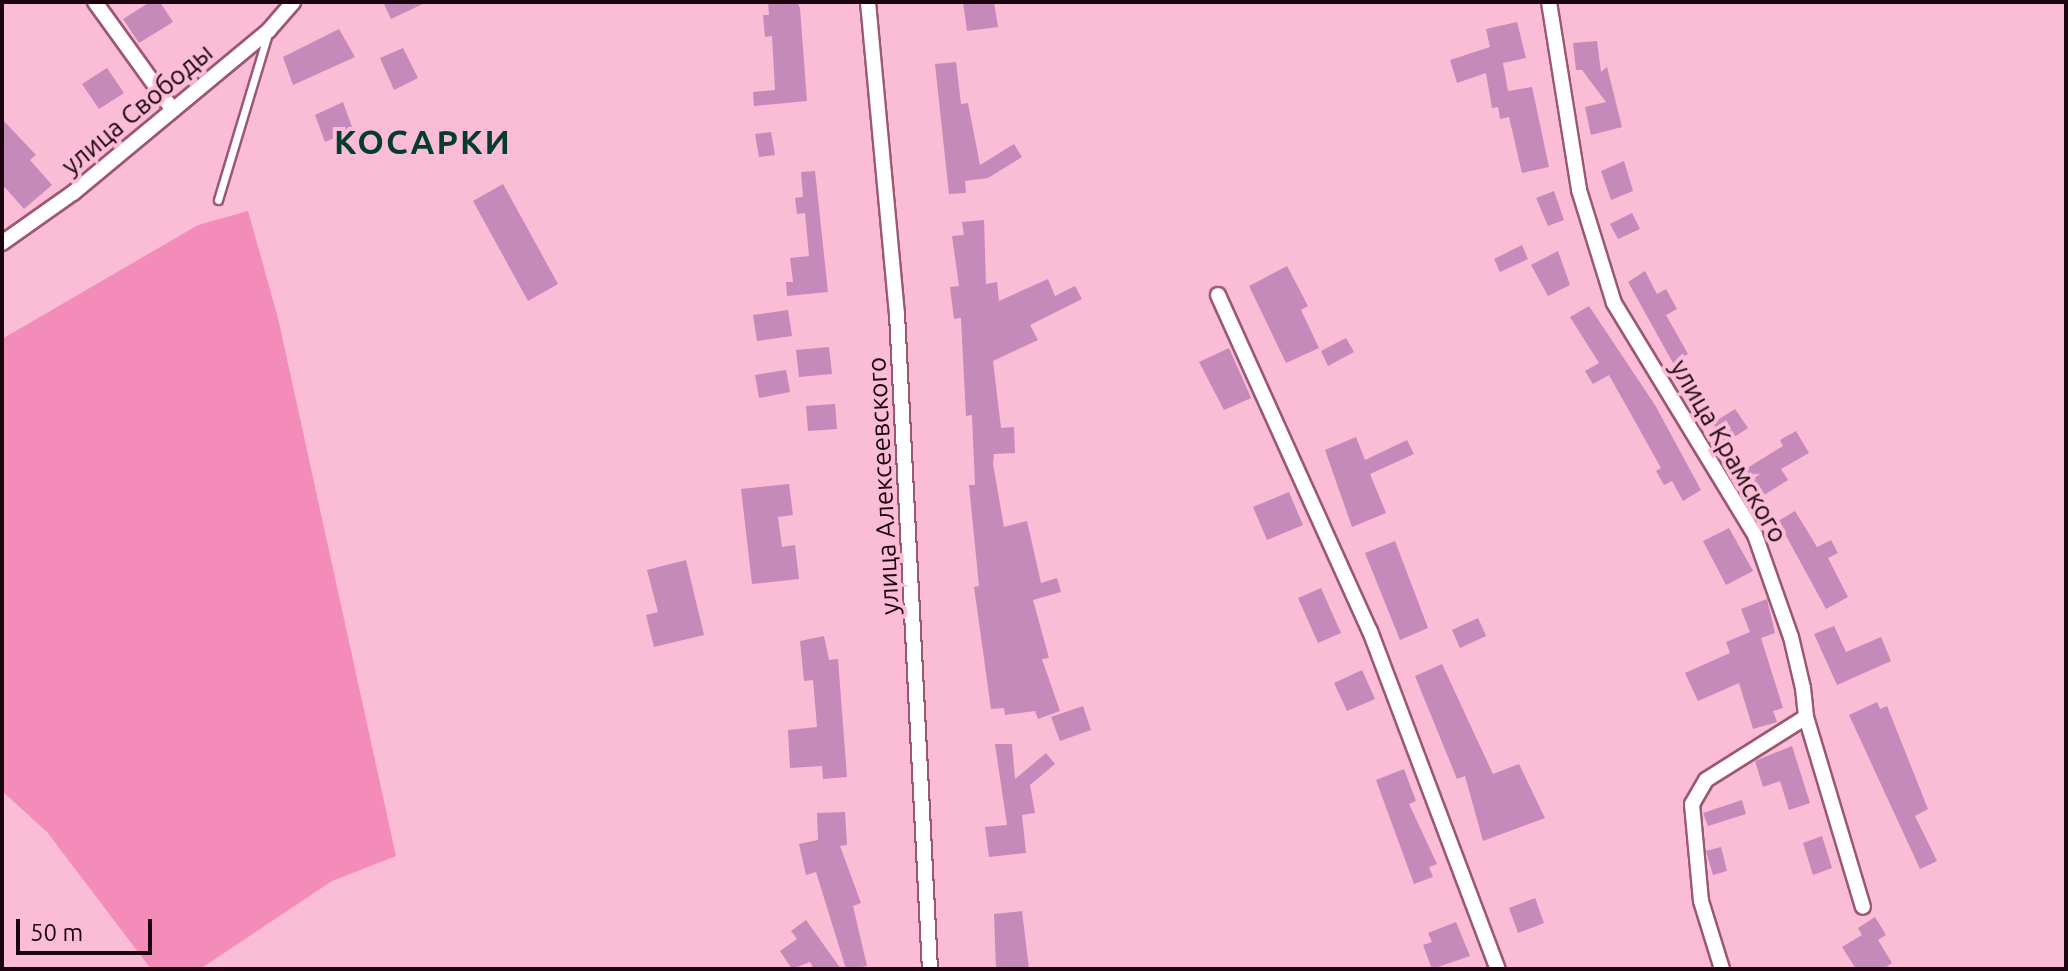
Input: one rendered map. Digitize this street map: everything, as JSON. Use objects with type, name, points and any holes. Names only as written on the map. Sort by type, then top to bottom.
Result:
[{"type":"street","points":[[95,2],[173,110]]},
{"type":"street","name":"улица Свободы","points":[[2,243],[73,193],[269,30],[293,2]]},
{"type":"street","name":"улица Алексеевского","points":[[868,2],[897,314],[930,969]]},
{"type":"street","name":"улица Крамского","points":[[1549,2],[1579,190],[1614,303],[1755,535],[1791,637],[1806,717],[1863,907]]},
{"type":"street","points":[[1218,295],[1370,631],[1498,969]]},
{"type":"street","points":[[1722,969],[1701,901],[1692,804],[1706,780],[1806,717]]},
{"type":"lane","points":[[218,200],[269,30]]},
{"type":"shaded area","points":[[248,211],[278,318],[396,856],[332,881],[200,969],[151,969],[47,832],[2,791],[2,339],[198,225]]},
{"type":"building","points":[[150,2],[160,2],[173,22],[139,43],[123,19]]},
{"type":"building","points":[[383,2],[427,2],[391,19]]},
{"type":"building","points":[[768,2],[797,2],[800,8],[807,101],[754,106],[753,92],[775,90],[772,36],[765,37],[763,15],[769,15]]},
{"type":"building","points":[[963,2],[994,2],[998,27],[967,31]]},
{"type":"building","points":[[1517,22],[1526,58],[1503,63],[1508,91],[1532,87],[1549,167],[1522,173],[1509,117],[1500,119],[1498,107],[1492,108],[1486,73],[1457,83],[1450,60],[1490,47],[1486,29]]},
{"type":"building","points":[[339,29],[355,57],[293,85],[283,57]]},
{"type":"building","points":[[1597,41],[1601,72],[1607,67],[1622,127],[1591,135],[1585,107],[1606,102],[1582,70],[1576,70],[1573,43]]},
{"type":"building","points":[[403,48],[418,78],[394,90],[380,58]]},
{"type":"building","points":[[956,62],[961,104],[968,103],[980,165],[1014,144],[1022,157],[988,178],[965,181],[966,193],[949,194],[935,64]]},
{"type":"building","points":[[107,68],[124,93],[99,109],[82,84]]},
{"type":"building","points":[[343,102],[353,130],[325,142],[315,115]]},
{"type":"building","points":[[2,119],[36,155],[30,160],[52,185],[24,209],[2,184]]},
{"type":"building","points":[[771,132],[775,155],[759,157],[755,134]]},
{"type":"building","points":[[1624,161],[1633,191],[1611,200],[1601,171]]},
{"type":"building","points":[[815,171],[828,292],[787,296],[786,282],[793,282],[790,258],[809,256],[805,213],[797,214],[795,198],[803,197],[801,172]]},
{"type":"building","points":[[503,184],[558,284],[528,301],[473,201]]},
{"type":"building","points":[[1554,191],[1564,220],[1548,226],[1536,198]]},
{"type":"building","points":[[1632,213],[1640,229],[1618,239],[1610,224]]},
{"type":"building","points":[[984,220],[986,284],[997,282],[999,301],[1048,279],[1055,296],[1075,286],[1082,299],[1030,325],[1038,340],[993,361],[1001,428],[1014,427],[1015,453],[994,454],[993,464],[1004,527],[1027,521],[1041,583],[1057,578],[1061,592],[1033,600],[1049,658],[1042,659],[1060,711],[1038,719],[1035,711],[1005,715],[1004,708],[991,709],[974,587],[979,586],[969,485],[975,485],[972,415],[966,416],[961,318],[954,319],[950,287],[959,286],[952,236],[964,235],[962,222]]},
{"type":"building","points":[[1522,245],[1528,259],[1500,272],[1494,259]]},
{"type":"building","points":[[1558,251],[1570,285],[1548,296],[1531,265]]},
{"type":"building","points":[[1287,266],[1308,306],[1301,310],[1319,348],[1286,363],[1249,286]]},
{"type":"building","points":[[1645,271],[1657,294],[1666,289],[1677,309],[1666,315],[1688,354],[1673,363],[1628,282]]},
{"type":"building","points":[[1589,306],[1655,405],[1701,490],[1683,501],[1672,481],[1664,485],[1656,471],[1661,468],[1609,375],[1593,384],[1585,371],[1599,363],[1570,317]]},
{"type":"building","points":[[788,310],[792,336],[757,341],[753,315]]},
{"type":"building","points":[[1346,338],[1354,352],[1328,366],[1321,351]]},
{"type":"building","points":[[829,347],[832,374],[799,377],[796,350]]},
{"type":"building","points":[[1229,348],[1251,398],[1224,410],[1199,362]]},
{"type":"building","points":[[786,370],[790,392],[759,398],[755,375]]},
{"type":"building","points":[[835,404],[837,429],[808,431],[806,406]]},
{"type":"building","points":[[1735,409],[1748,428],[1725,443],[1713,423]]},
{"type":"building","points":[[1796,431],[1809,453],[1781,469],[1788,480],[1761,497],[1744,470],[1783,446],[1780,440]]},
{"type":"building","points":[[1356,437],[1365,460],[1407,440],[1414,454],[1370,474],[1386,513],[1352,527],[1325,450]]},
{"type":"building","points":[[789,484],[793,515],[778,517],[782,547],[795,545],[799,579],[752,584],[741,489]]},
{"type":"building","points":[[1289,492],[1303,525],[1267,540],[1253,507]]},
{"type":"building","points":[[1795,511],[1817,547],[1831,540],[1838,553],[1828,558],[1848,597],[1826,609],[1778,521]]},
{"type":"building","points":[[1729,528],[1753,571],[1726,585],[1703,541]]},
{"type":"building","points":[[1395,541],[1428,628],[1400,640],[1365,553]]},
{"type":"building","points":[[686,560],[704,635],[654,647],[646,615],[658,612],[647,570]]},
{"type":"building","points":[[1321,588],[1341,633],[1318,643],[1298,598]]},
{"type":"building","points":[[1767,599],[1775,633],[1761,638],[1783,708],[1773,711],[1777,722],[1753,729],[1739,683],[1698,701],[1685,673],[1730,653],[1726,642],[1750,632],[1741,609]]},
{"type":"building","points":[[1478,618],[1486,636],[1460,648],[1452,630]]},
{"type":"building","points":[[1834,626],[1846,652],[1881,637],[1891,661],[1837,685],[1814,634]]},
{"type":"building","points":[[824,636],[829,660],[838,659],[847,777],[823,779],[822,766],[790,768],[788,730],[817,727],[813,680],[804,681],[800,641]]},
{"type":"building","points":[[1442,664],[1493,774],[1519,764],[1545,818],[1483,841],[1465,776],[1457,779],[1415,676]]},
{"type":"building","points":[[1362,670],[1375,699],[1347,711],[1334,683]]},
{"type":"building","points":[[1877,702],[1880,709],[1887,706],[1928,809],[1915,816],[1937,861],[1920,869],[1849,715]]},
{"type":"building","points":[[1083,706],[1091,730],[1060,741],[1051,717]]},
{"type":"building","points":[[995,744],[1012,744],[1015,779],[1046,753],[1055,764],[1030,785],[1035,813],[1022,815],[1026,853],[989,857],[985,827],[1007,825]]},
{"type":"building","points":[[1792,746],[1810,803],[1789,810],[1780,781],[1763,787],[1755,761]]},
{"type":"building","points":[[1404,769],[1416,801],[1409,804],[1437,864],[1429,867],[1433,877],[1414,884],[1376,780]]},
{"type":"building","points":[[1742,800],[1746,814],[1708,826],[1703,813]]},
{"type":"building","points":[[845,812],[847,845],[840,846],[861,903],[853,906],[867,966],[846,969],[816,872],[806,875],[799,844],[818,840],[817,813]]},
{"type":"building","points":[[1822,836],[1832,868],[1813,875],[1803,843]]},
{"type":"building","points":[[1721,847],[1727,871],[1713,875],[1706,851]]},
{"type":"building","points":[[1535,898],[1544,923],[1518,933],[1509,908]]},
{"type":"building","points":[[1022,911],[1029,969],[996,969],[994,914]]},
{"type":"building","points":[[1875,917],[1886,935],[1878,940],[1892,963],[1883,969],[1856,969],[1842,947],[1862,935],[1858,928]]},
{"type":"building","points":[[806,920],[841,969],[814,969],[810,962],[792,969],[780,951],[797,939],[791,931]]},
{"type":"building","points":[[1456,922],[1470,956],[1432,969],[1423,945],[1432,942],[1428,933]]},
{"type":"district","name":"КОСАРКИ","points":[[423,142]]}]
